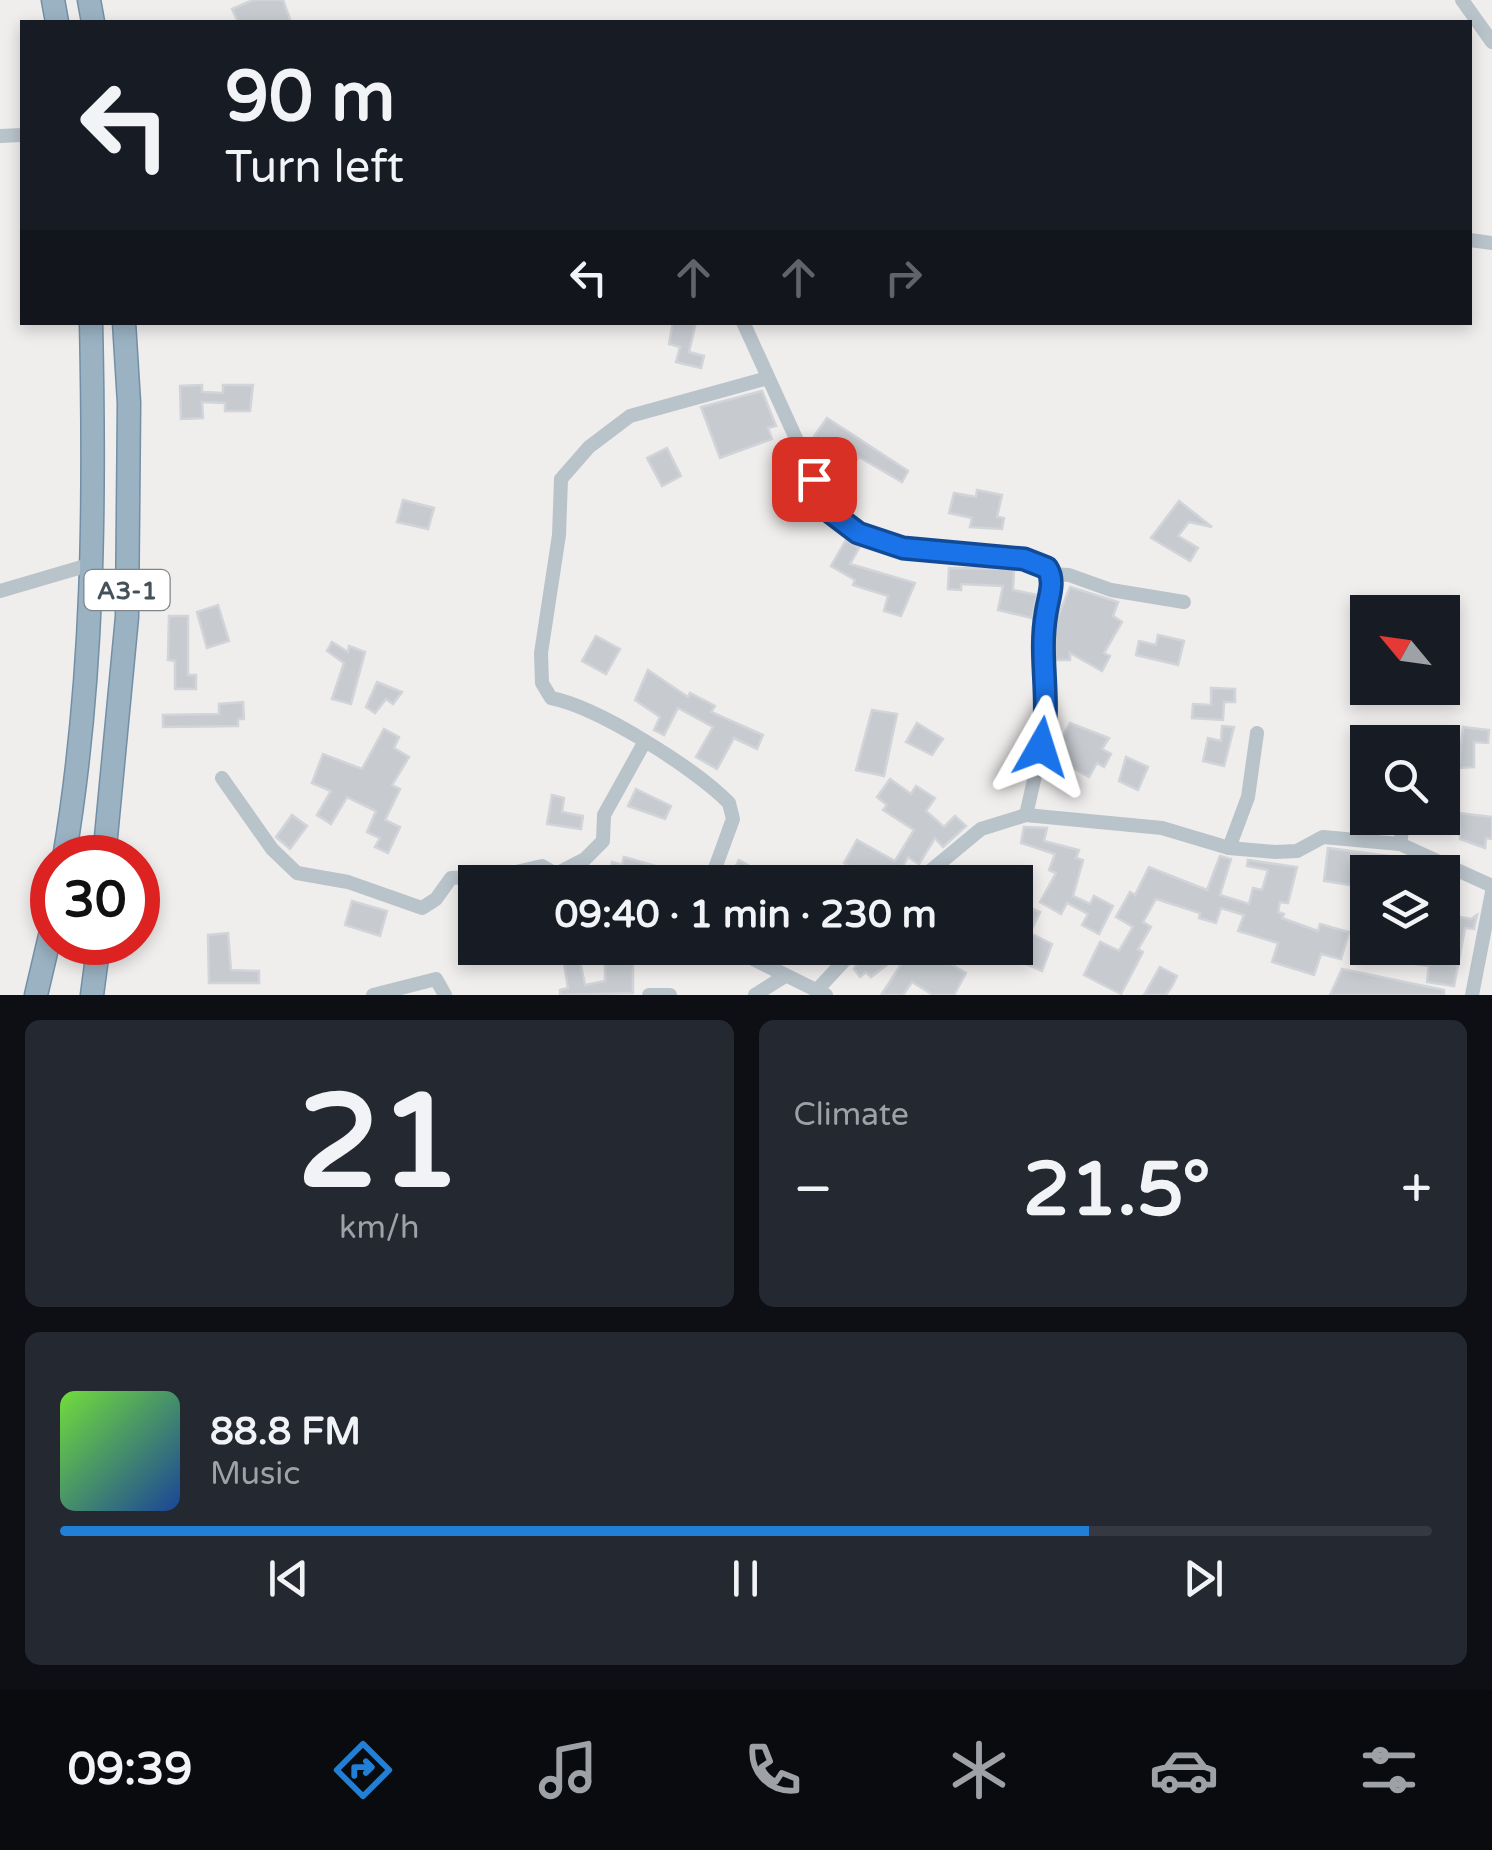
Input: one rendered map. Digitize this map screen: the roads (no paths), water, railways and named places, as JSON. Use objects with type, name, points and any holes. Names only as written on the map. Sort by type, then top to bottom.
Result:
[{"type":"highway","points":[[67,835],[84,703],[92,564],[91,325]]},
{"type":"highway","name":"A3-1","points":[[106,835],[126,617],[129,403],[124,325]]},
{"type":"highway","points":[[36,995],[43,965]]},
{"type":"highway","points":[[47,995],[49,965]]},
{"type":"highway","points":[[92,995],[97,965]]},
{"type":"highway","points":[[103,965],[106,995]]},
{"type":"street","points":[[1462,0],[1492,42]]},
{"type":"street","points":[[744,325],[829,511],[846,525],[889,544],[1024,559],[1038,563],[1051,574],[1069,574],[1111,590],[1184,602]]},
{"type":"street","points":[[716,865],[733,820],[730,803],[644,743],[569,702],[551,698],[542,683],[540,653],[559,535],[561,480],[589,447],[630,416],[768,378]]},
{"type":"street","points":[[0,590],[92,564]]},
{"type":"street","points":[[1026,816],[1047,723],[1042,644],[1051,574]]},
{"type":"street","points":[[1230,848],[1248,797],[1257,733]]},
{"type":"street","points":[[222,778],[272,849],[297,873],[348,882],[422,908],[436,898],[451,878],[503,875],[542,866],[556,874],[586,858],[603,841],[604,815],[644,743]]},
{"type":"street","points":[[937,865],[980,829],[1026,816],[1162,828],[1230,848],[1298,850],[1323,838],[1400,844],[1492,889],[1472,995]]},
{"type":"street","points":[[1400,844],[1401,835]]},
{"type":"street","points":[[764,965],[822,993],[843,965]]},
{"type":"street","points":[[756,995],[785,976]]},
{"type":"street","points":[[373,995],[436,979],[445,995]]},
{"type":"street","points":[[649,995],[670,995]]}]
